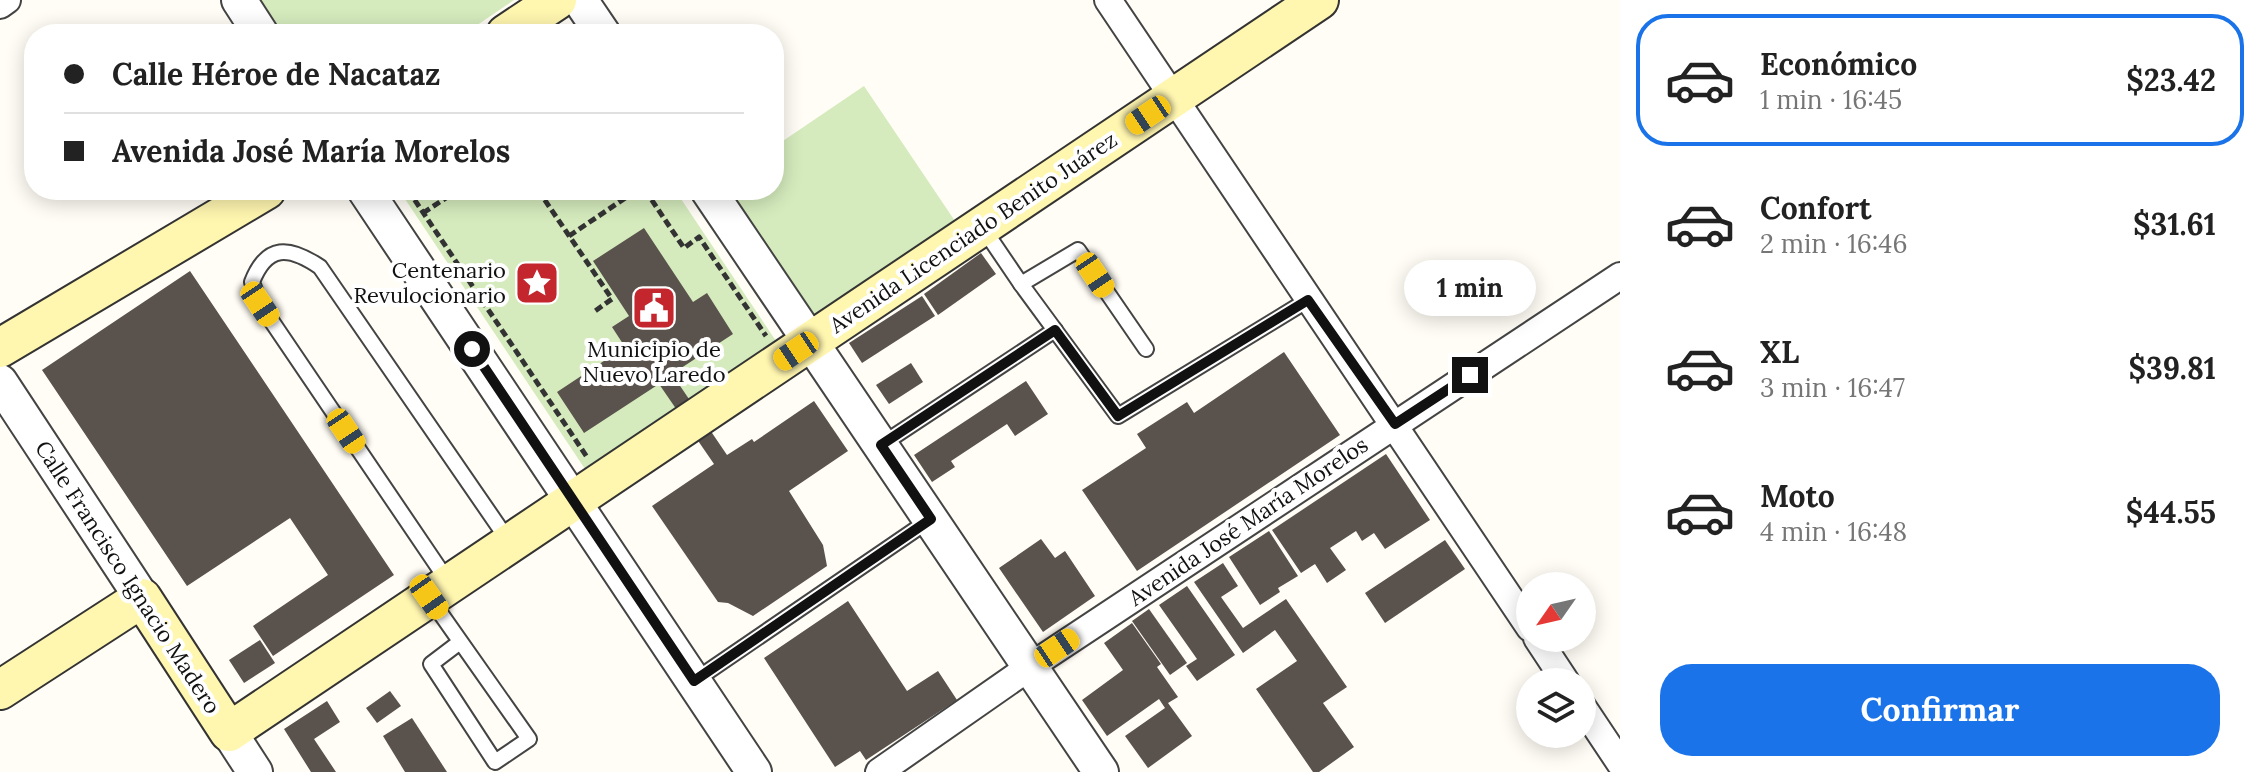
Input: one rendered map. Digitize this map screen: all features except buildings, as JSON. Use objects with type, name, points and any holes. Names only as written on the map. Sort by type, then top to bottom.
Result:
[{"type":"main road","points":[[521,24],[557,0]]},
{"type":"main road","name":"Avenida Licenciado Benito Juárez","points":[[229,732],[1319,0]]},
{"type":"main road","points":[[0,348],[249,200]]},
{"type":"main road","points":[[0,690],[142,598]]},
{"type":"main road","name":"Calle Francisco Ignacio Madero","points":[[142,598],[229,732]]},
{"type":"street","points":[[0,5],[7,0]]},
{"type":"street","points":[[239,0],[255,24]]},
{"type":"street","points":[[580,0],[596,24]]},
{"type":"street","points":[[1108,0],[1516,607]]},
{"type":"street","points":[[372,200],[754,772]]},
{"type":"street","points":[[715,200],[1101,772]]},
{"type":"street","name":"Avenida José María Morelos","points":[[879,772],[1031,666],[1620,276]]},
{"type":"street","name":"Calle Francisco Ignacio Madero","points":[[0,382],[142,598]]},
{"type":"street","points":[[1596,727],[1620,763]]},
{"type":"street","name":"Calle Francisco Ignacio Madero","points":[[229,732],[255,772]]},
{"type":"lane","points":[[981,226],[1118,416],[1308,300]]},
{"type":"lane","points":[[1021,284],[1078,250],[1146,349]]},
{"type":"lane","points":[[460,642],[431,664],[495,762],[529,739],[460,642],[439,590],[260,304],[252,282],[259,264],[277,253],[299,253],[320,267],[510,543]]},
{"type":"lane","points":[[881,445],[1055,330]]},
{"type":"lane","points":[[694,681],[931,519]]},
{"type":"path","points":[[415,200],[590,461]]},
{"type":"path","points":[[423,213],[443,200]]},
{"type":"path","points":[[545,200],[612,299],[595,311]]},
{"type":"path","points":[[569,236],[622,200]]},
{"type":"path","points":[[652,200],[684,248],[699,237],[769,341]]},
{"type":"path","points":[[537,283],[550,302]]},
{"type":"green space","points":[[255,0],[514,0],[479,24],[271,24]]},
{"type":"green space","points":[[864,86],[957,224],[816,320],[735,200],[784,200],[784,140]]},
{"type":"green space","points":[[406,200],[682,200],[780,347],[589,475]]},
{"type":"place","name":"Centenario Revulocionario","points":[[537,283]]},
{"type":"place","name":"Municipio de Nuevo Laredo","points":[[654,308]]},
{"type":"route","points":[[472,349],[694,681],[931,519],[881,445],[1055,330],[1118,416],[1308,300],[1395,424],[1470,375]]}]
